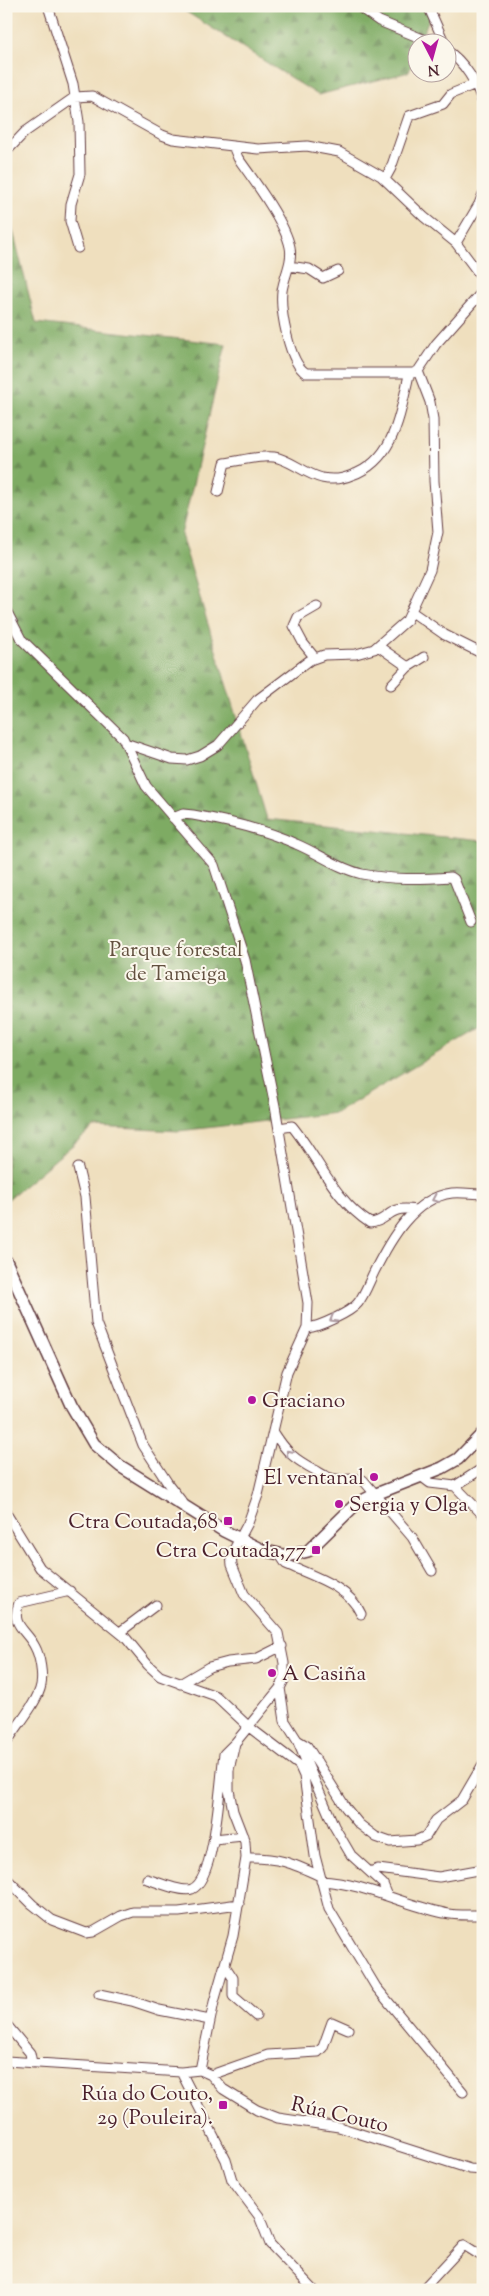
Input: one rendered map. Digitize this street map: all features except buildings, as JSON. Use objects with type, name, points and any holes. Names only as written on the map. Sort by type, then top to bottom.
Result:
[{"type":"street","points":[[358,6],[379,21],[406,32]]},
{"type":"street","points":[[428,6],[439,32]]},
{"type":"street","points":[[47,7],[75,97],[79,122],[80,174],[71,204],[70,221],[78,248]]},
{"type":"street","points":[[456,57],[479,83],[483,104]]},
{"type":"street","points":[[385,179],[391,168],[409,116],[443,104],[451,94],[479,83]]},
{"type":"street","points":[[6,152],[25,132],[75,97],[92,96],[162,135],[173,139],[273,149],[307,146],[339,152],[358,161],[385,179],[424,217],[456,243],[483,278]]},
{"type":"street","points":[[233,146],[238,158],[282,224],[290,247],[289,266],[283,281],[282,306],[291,349],[301,370],[306,373],[413,373]]},
{"type":"street","points":[[456,243],[483,194]]},
{"type":"street","points":[[289,266],[309,269],[323,278],[338,271]]},
{"type":"street","points":[[218,492],[224,463],[236,461],[276,457],[312,475],[332,479],[344,478],[369,467],[380,458],[390,441],[413,373],[483,291]]},
{"type":"street","points":[[125,743],[172,759],[187,760],[200,756],[218,746],[257,700],[315,658],[324,655],[356,654],[378,646],[412,612],[430,570],[438,532],[434,481],[433,419],[430,402],[413,373]]},
{"type":"street","points":[[315,658],[303,643],[294,626],[298,617],[317,606]]},
{"type":"street","points":[[6,610],[21,638],[123,738],[146,786],[214,865],[245,960],[279,1128],[308,1303],[307,1328],[287,1372],[258,1495],[248,1523],[232,1555],[232,1564],[244,1594],[278,1634],[282,1646],[284,1680],[280,1688],[249,1727],[224,1754],[214,1839],[199,1883],[192,1889],[185,1890],[147,1879]]},
{"type":"street","points":[[412,612],[445,635],[483,654]]},
{"type":"street","points":[[378,646],[408,666]]},
{"type":"street","points":[[391,685],[408,666],[424,657]]},
{"type":"street","points":[[173,818],[183,814],[193,815],[264,832],[296,844],[349,870],[363,874],[406,879],[450,877],[454,879],[471,922]]},
{"type":"street","points":[[279,1128],[292,1126],[306,1143],[335,1192],[370,1223],[377,1223],[395,1209],[415,1210]]},
{"type":"street","points":[[78,1168],[85,1197],[96,1323],[143,1446],[168,1485],[185,1505]]},
{"type":"street","points":[[307,1328],[320,1326],[357,1304],[380,1260],[404,1223],[415,1210],[430,1200],[452,1193],[483,1194]]},
{"type":"street","points":[[6,1261],[71,1405],[89,1437],[110,1459],[238,1540],[262,1550],[280,1555],[295,1556],[308,1551],[347,1511],[376,1494],[422,1477],[458,1459],[483,1433]]},
{"type":"street","points":[[273,1431],[285,1450],[295,1460],[329,1478],[338,1480],[355,1478],[363,1480],[412,1537],[432,1570]]},
{"type":"street","points":[[455,1486],[483,1468]]},
{"type":"street","points":[[422,1477],[430,1483],[455,1486],[483,1515]]},
{"type":"street","points":[[6,1513],[40,1568],[120,1632],[160,1676],[216,1696],[249,1727],[292,1758],[299,1765],[318,1802],[326,1806]]},
{"type":"street","points":[[280,1555],[286,1564],[343,1591],[356,1602],[361,1614]]},
{"type":"street","points":[[7,1742],[38,1694],[41,1684],[38,1655],[34,1646],[17,1624],[15,1613],[19,1603],[70,1591]]},
{"type":"street","points":[[120,1632],[156,1605]]},
{"type":"street","points":[[180,1684],[209,1667],[256,1658],[282,1646]]},
{"type":"street","points":[[280,1688],[285,1721],[297,1740],[326,1806],[351,1855],[383,1884],[388,1896]]},
{"type":"street","points":[[297,1740],[306,1746],[346,1808],[359,1824],[376,1838],[390,1842],[417,1840],[426,1836],[436,1820],[462,1800],[483,1764]]},
{"type":"street","points":[[6,2056],[11,2061],[32,2063],[182,2072],[200,2070],[210,2020],[239,1904],[246,1858],[243,1836],[233,1811],[229,1790],[229,1770],[235,1743]]},
{"type":"street","points":[[304,1776],[315,1856],[323,1879],[329,1908],[376,1987],[463,2092]]},
{"type":"street","points":[[214,1839],[243,1836]]},
{"type":"street","points":[[246,1858],[286,1861],[323,1879],[446,1914],[483,1915]]},
{"type":"street","points":[[370,1872],[378,1869],[439,1877],[483,1869]]},
{"type":"street","points":[[6,1878],[32,1904],[52,1920],[86,1933],[93,1932],[121,1916],[133,1912],[179,1912],[239,1904]]},
{"type":"street","points":[[225,1966],[233,1978],[233,1996],[256,2016]]},
{"type":"street","points":[[99,1994],[132,2001],[159,2010],[210,2020]]},
{"type":"street","points":[[211,2075],[268,2055],[318,2052],[323,2047],[332,2022],[348,2029]]},
{"type":"street","points":[[6,2024],[30,2053],[32,2063]]},
{"type":"street","name":"Rúa Couto","points":[[200,2070],[211,2075],[223,2089],[257,2110],[278,2118],[339,2127],[470,2169],[483,2170]]},
{"type":"street","points":[[182,2072],[226,2160],[232,2180],[259,2216],[270,2244],[314,2290]]},
{"type":"street","points":[[422,2290],[464,2245],[483,2257]]},
{"type":"green space","points":[[177,6],[426,6],[430,16],[424,32],[406,32],[406,73],[318,95]]},
{"type":"green space","name":"Parque forestal de Tameiga","points":[[6,203],[36,323],[226,344],[181,535],[267,819],[483,841],[483,1026],[336,1113],[179,1131],[94,1127],[7,1200]]},
{"type":"place","name":"Graciano","points":[[252,1400]]},
{"type":"place","name":"El ventanal","points":[[374,1477]]},
{"type":"place","name":"Sergia y Olga","points":[[339,1504]]},
{"type":"place","name":"Ctra Coutada,68","points":[[228,1521]]},
{"type":"place","name":"Ctra Coutada,77","points":[[316,1550]]},
{"type":"place","name":"A Casiña","points":[[272,1673]]},
{"type":"place","name":"Rúa do Couto, 29 (Pouleira).","points":[[223,2105]]}]
